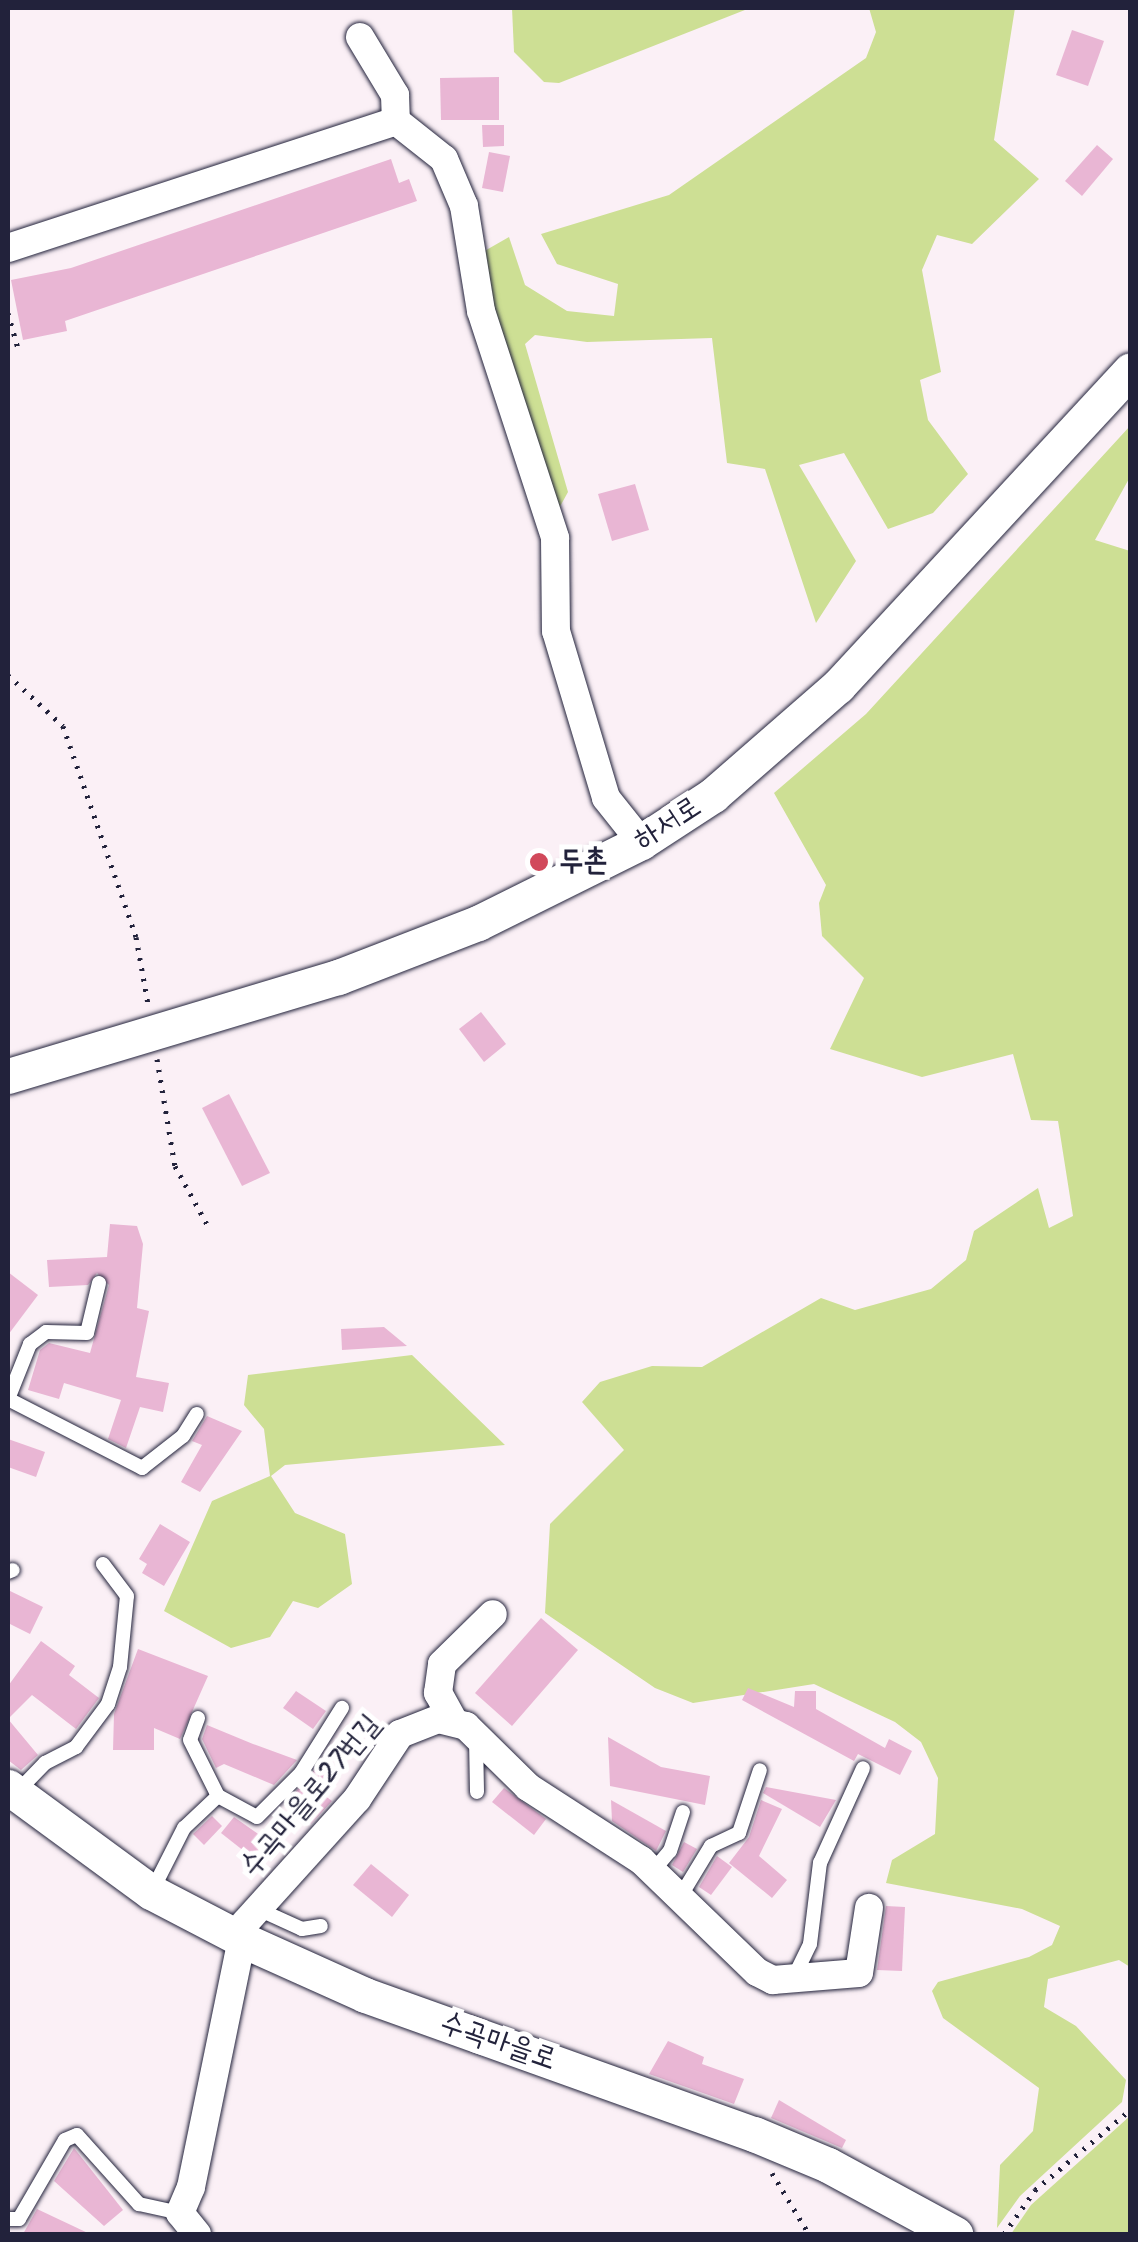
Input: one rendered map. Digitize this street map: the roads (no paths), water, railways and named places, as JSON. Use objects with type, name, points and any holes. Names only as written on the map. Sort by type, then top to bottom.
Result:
[{"type":"street","points":[[360,37],[395,95],[396,121],[444,159],[464,206],[481,311],[555,538],[556,631],[606,798],[641,842]]},
{"type":"street","points":[[8,248],[396,121]]},
{"type":"street","name":"하서로","points":[[8,1076],[338,977],[478,924],[641,842],[727,783],[838,686],[1130,371]]},
{"type":"street","points":[[493,1614],[442,1664],[438,1694],[452,1718],[478,1737],[528,1787],[653,1871],[757,1972],[792,1979],[859,1973],[869,1908]]},
{"type":"street","name":"수곡마을로27번길","points":[[252,1925],[357,1800],[400,1734],[452,1718]]},
{"type":"street","name":"수곡마을로","points":[[12,1790],[151,1892],[252,1925],[364,1995],[754,2134],[828,2165],[955,2234]]},
{"type":"street","points":[[188,2224],[252,1925]]},
{"type":"lane","points":[[99,1283],[87,1333],[46,1332],[30,1344],[8,1399],[142,1468],[183,1436],[197,1414]]},
{"type":"lane","name":"수곡마을로","points":[[12,1790],[45,1763],[76,1747],[108,1704],[120,1667],[127,1596],[104,1564]]},
{"type":"lane","points":[[198,1718],[190,1740],[218,1796],[257,1816],[300,1773],[342,1708]]},
{"type":"lane","points":[[477,1792],[472,1744],[478,1737]]},
{"type":"lane","points":[[792,1979],[810,1944],[820,1863],[863,1768]]},
{"type":"lane","points":[[680,1897],[712,1846],[739,1833],[760,1770]]},
{"type":"lane","points":[[151,1892],[184,1828],[218,1796]]},
{"type":"lane","points":[[653,1871],[670,1851],[684,1812]]},
{"type":"lane","points":[[252,1925],[302,1929],[321,1926]]},
{"type":"lane","points":[[8,2219],[20,2219],[65,2140],[77,2135],[139,2204],[188,2224]]},
{"type":"place","name":"두촌","points":[[539,862]]}]
